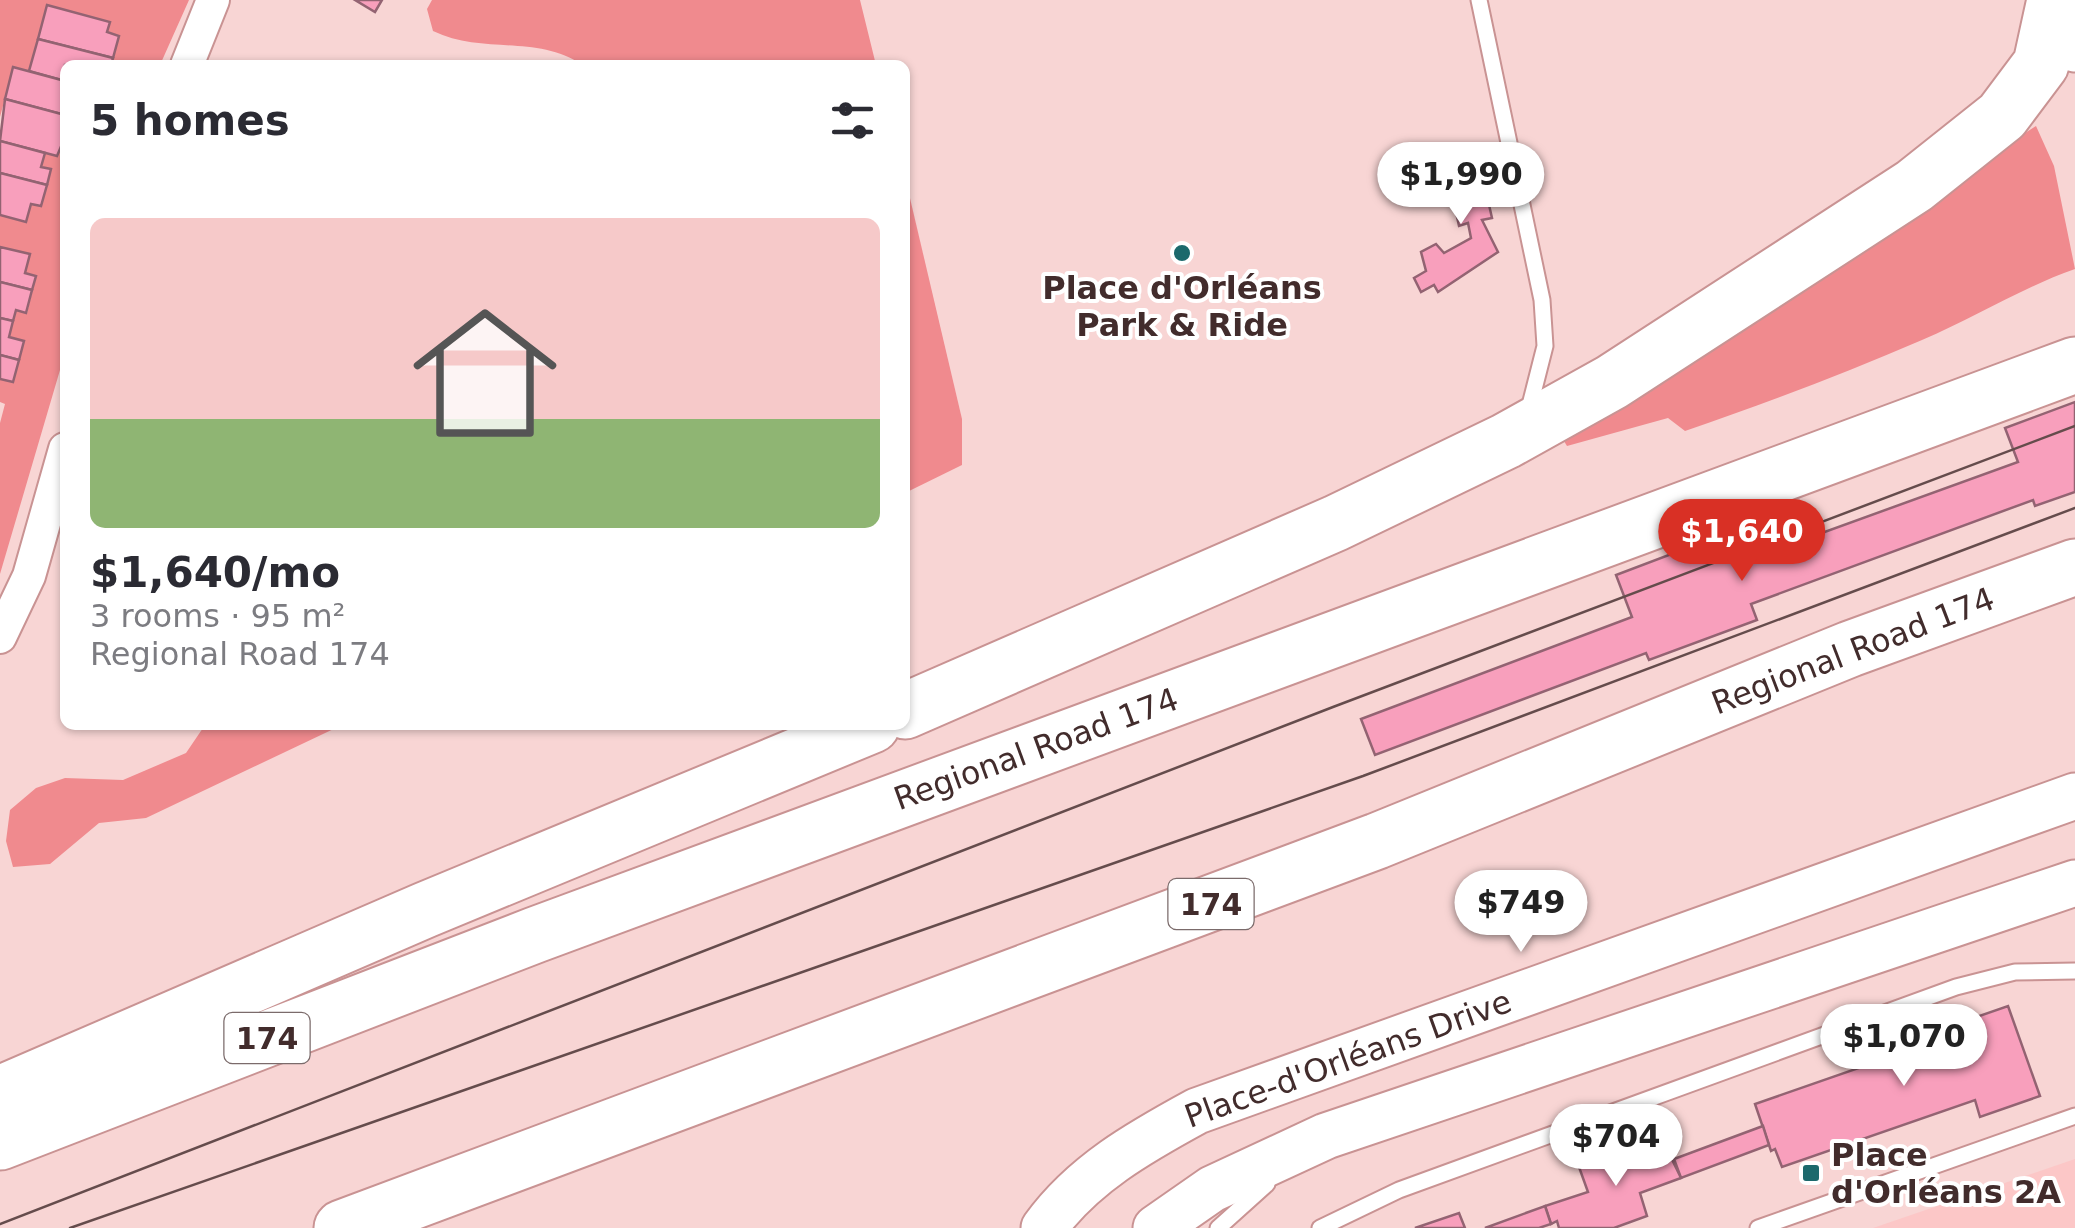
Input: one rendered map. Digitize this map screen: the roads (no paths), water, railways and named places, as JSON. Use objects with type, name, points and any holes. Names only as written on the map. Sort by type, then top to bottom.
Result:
[{"type":"highway","points":[[910,709],[1336,522],[1506,441],[1612,382],[1914,186],[2002,116],[2042,64],[2059,0]]},
{"type":"highway","points":[[535,935],[752,837],[2075,338]]},
{"type":"highway","name":"Regional Road 174","points":[[0,1142],[535,935],[2075,364]]},
{"type":"highway","name":"Regional Road 174","points":[[342,1228],[1359,848],[1850,649],[2075,566]]},
{"type":"highway","points":[[0,1094],[425,910],[860,730]]},
{"type":"main road","points":[[2059,0],[2075,49]]},
{"type":"main road","name":"Place-d'Orléans Drive","points":[[1044,1228],[1089,1179],[1139,1142],[1198,1111],[2075,796]]},
{"type":"main road","name":"Place-d'Orléans Drive","points":[[1156,1228],[1212,1189],[1326,1136],[2075,884]]},
{"type":"main road","points":[[1871,954],[2075,908]]},
{"type":"street","points":[[189,60],[213,0]]},
{"type":"street","points":[[0,637],[29,576],[60,468]]},
{"type":"lane","points":[[1479,0],[1545,324],[1536,394],[1506,441]]},
{"type":"lane","points":[[1320,1228],[1399,1190],[1940,992],[2015,972],[2075,971]]},
{"type":"lane","points":[[1758,1228],[2075,1116]]},
{"type":"lane","points":[[1218,1228],[1326,1136]]},
{"type":"tram line","points":[[0,1224],[1333,707],[2075,426]]},
{"type":"tram line","points":[[70,1228],[1363,776],[2075,508]]},
{"type":"place","name":"Place d'Orléans Park & Ride","points":[[1182,253]]},
{"type":"place","name":"Place d'Orléans 2A","points":[[1811,1173]]}]
